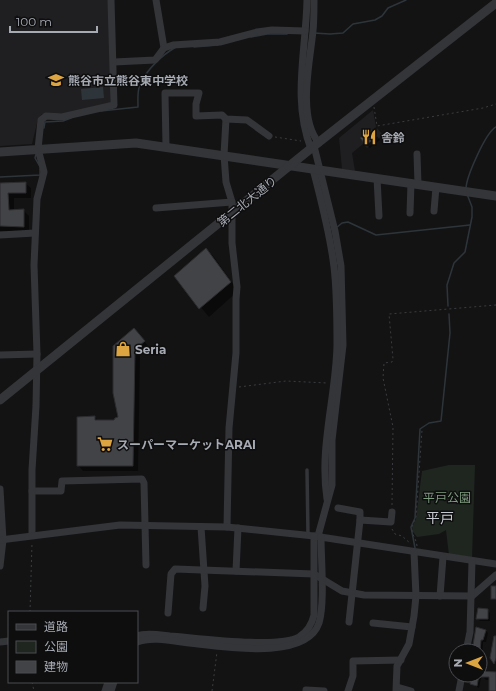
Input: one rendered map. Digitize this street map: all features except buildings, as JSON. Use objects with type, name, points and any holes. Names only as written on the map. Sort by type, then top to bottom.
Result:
[{"type":"street","points":[[32,535],[32,491],[37,354],[34,265],[37,199],[44,172],[38,149],[41,120],[46,116],[62,117],[114,105],[114,62],[111,0]]},
{"type":"street","points":[[156,0],[164,48]]},
{"type":"street","points":[[138,636],[154,634],[252,642],[290,640],[298,638],[305,633],[312,623],[314,615],[315,536],[332,485],[332,435],[340,344],[334,267],[313,145],[313,136],[309,124],[307,108],[307,52],[305,33],[307,0]]},
{"type":"street","points":[[313,145],[303,127],[300,104],[307,52],[312,37],[314,0]]},
{"type":"street","name":"第二北大通り","points":[[0,400],[291,166],[313,145],[496,3]]},
{"type":"street","points":[[114,62],[155,60],[164,48],[173,44],[220,42],[264,31],[305,33]]},
{"type":"street","points":[[166,146],[165,93],[199,93],[196,104],[196,116],[222,115],[226,119],[247,120],[269,136]]},
{"type":"street","points":[[226,119],[224,155],[226,182],[232,202],[232,243],[237,287],[233,388],[229,428],[227,527]]},
{"type":"street","points":[[0,152],[130,143],[166,146],[496,196]]},
{"type":"street","points":[[410,214],[417,154]]},
{"type":"street","points":[[377,178],[379,216]]},
{"type":"street","points":[[434,211],[436,187]]},
{"type":"street","points":[[156,208],[232,202]]},
{"type":"street","points":[[0,235],[36,233]]},
{"type":"street","points":[[327,502],[324,486],[326,440],[340,344]]},
{"type":"street","points":[[0,355],[37,354]]},
{"type":"street","points":[[32,491],[61,491],[62,481],[142,479],[144,483],[146,565]]},
{"type":"street","points":[[0,489],[0,566]]},
{"type":"street","points":[[338,508],[360,512],[349,622]]},
{"type":"street","points":[[360,520],[391,522],[392,512]]},
{"type":"street","points":[[1,540],[32,535],[120,526],[227,527],[315,536],[496,564]]},
{"type":"street","points":[[201,527],[205,570],[205,596],[203,608]]},
{"type":"street","points":[[236,572],[238,528]]},
{"type":"street","points":[[138,642],[154,640],[218,646],[266,648],[291,646],[304,641],[309,638],[318,625],[320,617],[321,579],[315,536]]},
{"type":"street","points":[[411,691],[396,689],[397,666],[409,644],[412,627],[416,596],[416,552]]},
{"type":"street","points":[[440,596],[443,557]]},
{"type":"street","points":[[468,643],[470,632],[472,596],[472,561]]},
{"type":"street","points":[[168,613],[171,574],[175,569],[314,574],[342,591],[364,595],[416,596],[472,596],[496,575]]},
{"type":"street","points":[[373,623],[412,627]]},
{"type":"street","points":[[348,691],[353,676],[353,660],[401,660]]},
{"type":"street","points":[[306,690],[324,691]]},
{"type":"lane","points":[[307,470],[315,536]]},
{"type":"path","points":[[370,102],[375,108],[377,126],[483,108],[496,104]]},
{"type":"path","points":[[269,136],[313,145]]},
{"type":"path","points":[[392,512],[393,427],[383,378],[384,363],[392,362],[393,359],[389,314],[496,305]]},
{"type":"path","points":[[233,388],[286,381],[333,384]]},
{"type":"path","points":[[416,552],[416,538],[412,532],[412,527],[416,517],[422,430]]},
{"type":"path","points":[[391,522],[395,534],[408,540],[416,552]]},
{"type":"path","points":[[30,611],[32,535]]},
{"type":"path","points":[[212,691],[218,646]]},
{"type":"shaded area","name":"熊谷市立熊谷東中学校","points":[[0,0],[110,0],[112,47],[110,104],[61,117],[42,114],[38,119],[32,144],[0,146]]},
{"type":"shaded area","points":[[103,87],[104,98],[82,100],[81,89]]},
{"type":"shaded area","points":[[373,110],[376,127],[383,135],[367,148],[363,144],[352,153],[355,171],[342,169],[339,138]]},
{"type":"green space","name":"平戸公園","points":[[449,465],[475,465],[472,558],[449,555],[446,530],[439,534],[417,537],[413,532],[412,527],[416,519],[422,471]]},
{"type":"waterway","points":[[314,33],[343,33],[353,24],[375,20],[382,16],[388,8],[406,0]]},
{"type":"waterway","points":[[251,37],[267,34],[287,34]]},
{"type":"waterway","points":[[194,47],[218,45]]},
{"type":"waterway","points":[[101,111],[138,107],[139,87],[146,74],[150,68],[165,54],[176,47]]},
{"type":"waterway","points":[[44,128],[45,122],[63,121],[71,118]]},
{"type":"waterway","points":[[466,189],[469,175],[477,155],[487,137],[496,127]]},
{"type":"waterway","points":[[36,154],[35,158],[39,165]]},
{"type":"waterway","points":[[0,177],[40,175],[40,169]]},
{"type":"waterway","points":[[448,306],[447,285],[454,263],[465,252],[472,217],[472,207],[467,194]]},
{"type":"waterway","points":[[336,228],[342,223],[348,222],[376,235],[470,225]]},
{"type":"waterway","points":[[415,548],[411,527],[415,518],[420,429],[429,423],[441,421],[450,333],[449,314]]},
{"type":"place","name":"熊谷市立熊谷東中学校","points":[[56,80]]},
{"type":"place","name":"舎鈴","points":[[369,137]]},
{"type":"place","name":"Seria","points":[[123,349]]},
{"type":"place","name":"スーパーマーケットARAI","points":[[105,444]]},
{"type":"district","name":"平戸","points":[[440,518]]}]
